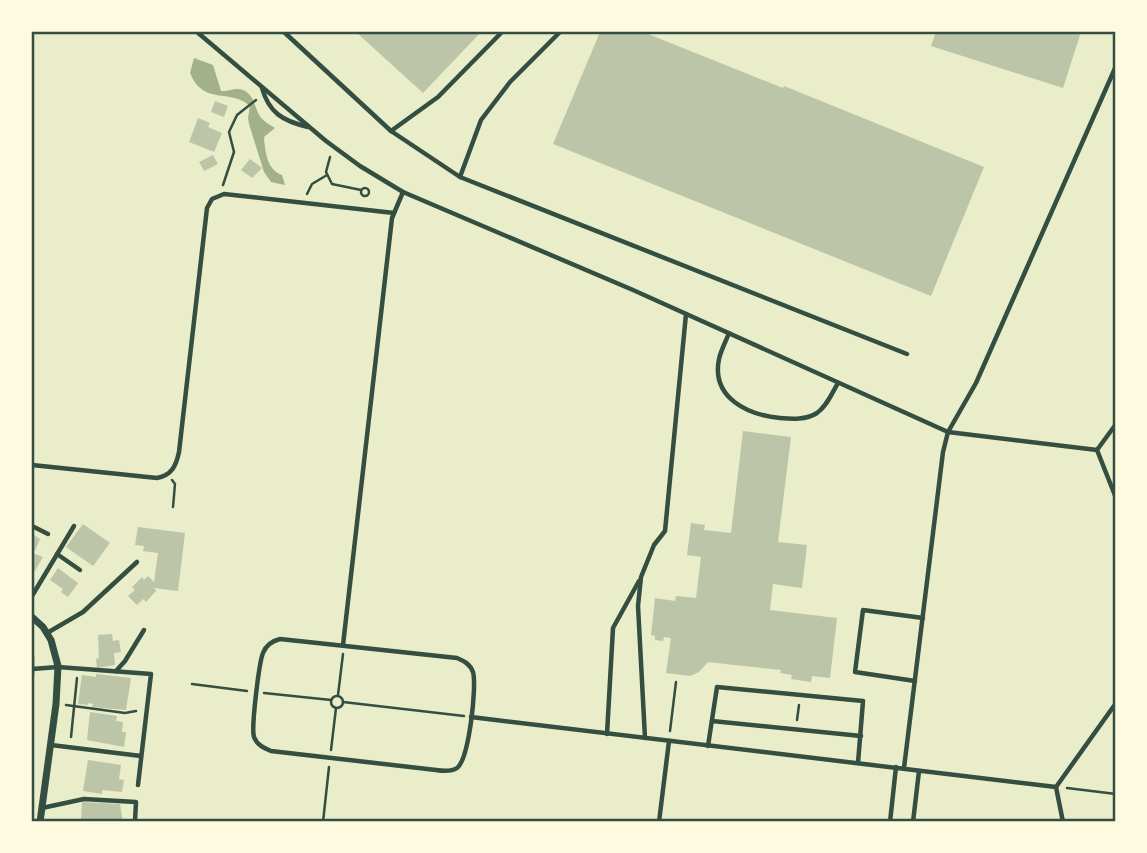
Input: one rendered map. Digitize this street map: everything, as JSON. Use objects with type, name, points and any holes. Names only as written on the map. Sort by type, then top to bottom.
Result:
[{"type":"street","points":[[32,617],[47,633],[56,653],[58,667],[56,704],[41,819]]},
{"type":"lane","points":[[197,32],[336,149],[403,192],[686,314],[948,432],[1097,450]]},
{"type":"lane","points":[[285,32],[391,131],[460,177],[907,354]]},
{"type":"lane","points":[[391,131],[448,88],[502,32]]},
{"type":"lane","points":[[460,177],[481,120],[510,82],[560,32]]},
{"type":"lane","points":[[904,768],[943,452],[948,432],[976,383],[1115,66]]},
{"type":"lane","points":[[262,87],[268,106],[279,117],[311,128]]},
{"type":"lane","points":[[343,646],[386,272],[394,213],[403,192]]},
{"type":"lane","points":[[32,465],[157,478],[174,469],[179,452],[207,208],[212,199],[219,195],[250,195],[394,213]]},
{"type":"lane","points":[[607,734],[613,628],[641,577],[654,545],[665,531],[686,314]]},
{"type":"lane","points":[[729,333],[719,359],[721,383],[727,396],[750,413],[792,419],[814,415],[824,407],[838,383]]},
{"type":"lane","points":[[1097,450],[1115,424]]},
{"type":"lane","points":[[1097,450],[1115,498]]},
{"type":"lane","points":[[32,526],[48,534]]},
{"type":"lane","points":[[32,596],[74,526]]},
{"type":"lane","points":[[57,554],[80,570]]},
{"type":"lane","points":[[47,633],[83,612],[137,562]]},
{"type":"lane","points":[[641,577],[638,606],[646,738]]},
{"type":"lane","points":[[915,681],[855,672],[856,659],[863,610],[923,618]]},
{"type":"lane","points":[[116,671],[144,630]]},
{"type":"lane","points":[[285,639],[461,659],[473,673],[471,717],[465,755],[459,765],[452,770],[436,771],[271,751],[262,747],[255,739],[253,726],[262,655],[274,640],[285,639]]},
{"type":"lane","points":[[32,657],[32,676]]},
{"type":"lane","points":[[32,669],[58,667],[151,674],[138,785]]},
{"type":"lane","points":[[708,746],[717,687],[863,701],[858,763]]},
{"type":"lane","points":[[1063,821],[1056,787],[1115,703]]},
{"type":"lane","points":[[471,717],[1056,787]]},
{"type":"lane","points":[[711,721],[860,736]]},
{"type":"lane","points":[[659,821],[669,741]]},
{"type":"lane","points":[[51,745],[141,756]]},
{"type":"lane","points":[[890,821],[896,767]]},
{"type":"lane","points":[[913,821],[919,771]]},
{"type":"lane","points":[[42,808],[84,799],[136,802],[135,821]]},
{"type":"lane","points":[[32,816],[41,819]]},
{"type":"path","points":[[219,195],[234,152],[229,132],[237,115],[255,100]]},
{"type":"path","points":[[336,149],[327,161],[327,176],[336,186],[355,186],[361,190]]},
{"type":"path","points":[[305,202],[312,184],[327,176]]},
{"type":"path","points":[[168,474],[175,484],[173,507]]},
{"type":"path","points":[[343,646],[338,695],[343,702],[471,717]]},
{"type":"path","points":[[70,748],[78,668]]},
{"type":"path","points":[[669,741],[676,682]]},
{"type":"path","points":[[338,695],[332,698],[332,705],[339,708],[343,702]]},
{"type":"path","points":[[796,730],[800,695]]},
{"type":"path","points":[[56,704],[125,713],[147,709]]},
{"type":"path","points":[[1056,787],[1115,794]]},
{"type":"shaded area","points":[[194,58],[213,65],[221,91],[237,89],[247,93],[253,99],[261,118],[275,128],[264,137],[265,148],[270,164],[282,175],[285,185],[271,182],[264,172],[249,124],[250,106],[234,98],[202,90],[190,73]]},
{"type":"building","points":[[356,32],[481,32],[423,93]]},
{"type":"building","points":[[600,32],[643,32],[984,167],[931,296],[553,144]]},
{"type":"building","points":[[936,32],[1081,32],[1063,88],[931,46]]},
{"type":"building","points":[[215,101],[228,106],[224,117],[211,112]]},
{"type":"building","points":[[198,118],[210,123],[208,127],[222,133],[214,152],[189,142]]},
{"type":"building","points":[[213,155],[218,164],[204,171],[199,162]]},
{"type":"building","points":[[250,159],[262,168],[252,178],[241,170]]},
{"type":"building","points":[[743,431],[791,437],[778,542],[807,545],[802,588],[773,584],[770,610],[837,618],[830,678],[812,676],[811,682],[791,679],[792,675],[780,673],[781,670],[708,662],[699,672],[690,676],[666,673],[671,638],[655,640],[655,636],[651,635],[655,598],[675,601],[676,596],[696,598],[701,557],[687,555],[691,523],[705,525],[704,530],[731,533]]},
{"type":"building","points":[[83,524],[110,543],[93,566],[66,547]]},
{"type":"building","points":[[138,527],[185,533],[178,591],[154,588],[156,591],[146,602],[143,599],[137,605],[128,596],[135,590],[132,587],[142,577],[144,580],[148,576],[154,582],[158,553],[143,551],[144,546],[135,545]]},
{"type":"building","points":[[32,534],[40,539],[35,551],[32,549]]},
{"type":"building","points":[[32,553],[43,557],[35,571],[32,569]]},
{"type":"building","points":[[58,568],[78,583],[68,597],[61,592],[63,589],[50,580]]},
{"type":"building","points":[[112,634],[113,641],[119,640],[121,652],[114,653],[115,665],[97,668],[98,635]]},
{"type":"building","points":[[96,674],[131,678],[126,710],[92,707],[93,704],[88,703],[78,704],[82,675],[96,677]]},
{"type":"building","points":[[90,712],[117,716],[116,721],[123,722],[122,732],[126,732],[124,747],[87,740]]},
{"type":"building","points":[[88,760],[121,765],[119,779],[124,780],[122,792],[102,790],[102,794],[83,791]]},
{"type":"building","points":[[82,802],[120,804],[123,822],[81,822]]}]
